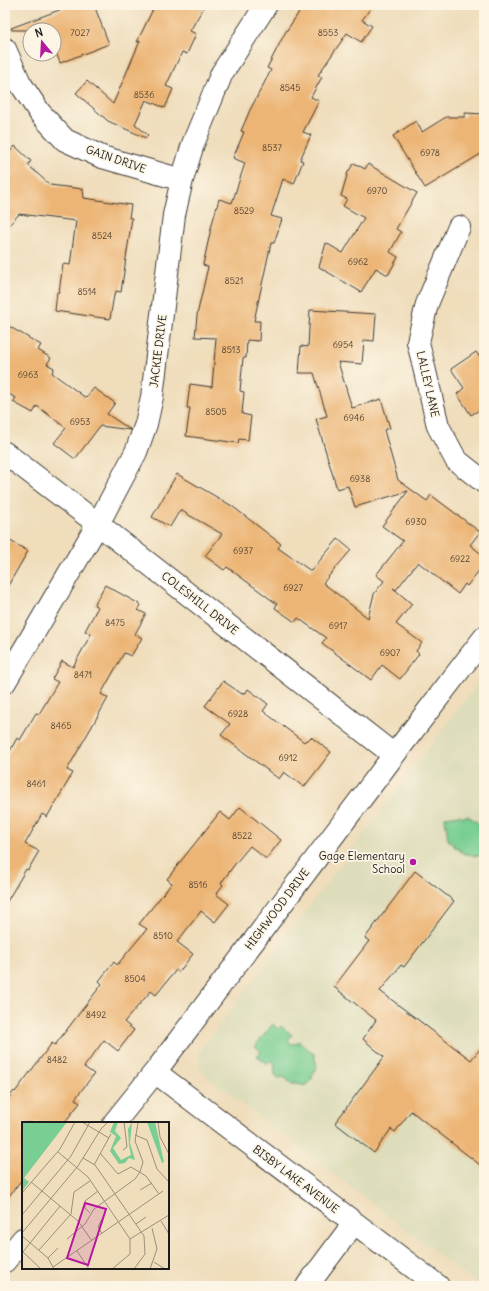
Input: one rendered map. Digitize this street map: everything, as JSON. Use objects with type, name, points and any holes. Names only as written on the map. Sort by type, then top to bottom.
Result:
[{"type":"street","name":"JACKIE DRIVE","points":[[5,682],[98,524],[136,452],[146,424],[152,397],[174,215],[182,180],[193,144],[222,73],[266,5]]},
{"type":"street","name":"GAIN DRIVE","points":[[5,48],[20,83],[40,114],[65,140],[102,157],[182,180]]},
{"type":"street","name":"LALLEY LANE","points":[[459,227],[427,304],[418,342],[438,426],[456,460],[484,482]]},
{"type":"street","name":"COLESHILL DRIVE","points":[[5,453],[394,754]]},
{"type":"street","name":"HIGHWOOD DRIVE","points":[[115,1122],[155,1072],[394,754],[484,638]]},
{"type":"street","name":"BISBY LAKE AVENUE","points":[[155,1072],[438,1286]]},
{"type":"street","points":[[307,1286],[354,1223]]},
{"type":"street","points":[[5,1261],[22,1240]]},
{"type":"shaded area","name":"Gage Elementary School","points":[[484,675],[484,1286],[480,1286],[207,1077],[201,1070],[198,1055]]},
{"type":"green space","points":[[460,815],[462,817],[468,816],[484,827],[484,851],[479,856],[465,854],[448,840],[445,817]]},
{"type":"green space","points":[[273,1024],[278,1029],[281,1026],[292,1035],[288,1040],[292,1044],[298,1043],[298,1041],[314,1054],[317,1067],[315,1068],[312,1079],[306,1085],[292,1084],[284,1077],[278,1078],[275,1075],[274,1062],[271,1060],[268,1064],[257,1056],[261,1051],[255,1046]]},
{"type":"building","points":[[73,5],[94,5],[109,44],[60,63],[62,62],[62,22],[27,22]]},
{"type":"building","points":[[155,5],[205,5],[190,31],[196,34],[187,54],[182,52],[166,86],[173,89],[165,108],[146,100],[135,124],[148,135],[146,138],[108,121],[76,93],[87,81],[113,104],[140,41],[137,42]]},
{"type":"building","points":[[304,5],[373,5],[362,20],[372,26],[361,42],[347,33],[318,75],[322,77],[311,97],[319,101],[303,132],[311,135],[300,160],[303,161],[294,184],[283,179],[271,216],[282,219],[274,243],[271,243],[254,321],[260,321],[259,341],[247,340],[246,358],[243,358],[240,391],[244,392],[242,414],[251,416],[248,440],[239,439],[238,443],[186,436],[190,408],[187,408],[190,384],[212,387],[216,338],[195,337],[197,315],[208,267],[203,265],[212,224],[219,199],[232,203],[245,163],[233,158],[244,132],[241,131],[271,70],[267,68],[285,33]]},
{"type":"building","points":[[22,24],[22,30],[12,30],[11,28]]},
{"type":"building","points":[[465,113],[484,114],[484,152],[425,188],[393,136],[416,121],[422,132],[446,117],[465,117]]},
{"type":"building","points":[[15,146],[31,161],[28,165],[50,185],[83,189],[84,198],[131,205],[129,218],[132,218],[121,292],[116,291],[114,295],[110,319],[55,311],[57,292],[59,292],[63,264],[70,265],[76,221],[19,214],[5,230],[5,157]]},
{"type":"building","points":[[354,163],[365,169],[368,164],[417,193],[396,229],[401,232],[390,252],[398,257],[388,275],[376,268],[361,292],[319,267],[326,243],[343,253],[364,218],[343,206],[347,199],[341,196],[348,172]]},
{"type":"building","points":[[310,310],[376,314],[374,341],[364,340],[362,364],[338,362],[352,408],[381,399],[390,428],[384,430],[398,480],[427,501],[431,495],[480,532],[470,545],[484,556],[484,564],[467,586],[465,584],[458,594],[418,562],[396,590],[393,588],[412,604],[396,624],[422,643],[416,651],[419,654],[400,679],[382,665],[371,680],[322,643],[326,638],[298,618],[295,622],[275,608],[277,604],[227,567],[224,570],[205,556],[222,534],[180,510],[170,527],[152,517],[177,474],[232,506],[281,544],[278,548],[311,571],[338,539],[351,550],[323,583],[368,618],[374,594],[384,581],[376,575],[403,541],[382,526],[408,491],[355,507],[348,486],[337,489],[316,419],[327,416],[314,373],[299,373],[301,346],[308,347]]},
{"type":"building","points":[[5,324],[41,345],[38,350],[51,358],[47,364],[54,368],[52,373],[86,398],[94,388],[115,403],[107,414],[131,430],[100,426],[75,459],[54,443],[66,428],[37,406],[33,413],[13,402],[16,398],[5,392]]},
{"type":"building","points":[[476,352],[484,363],[484,407],[471,415],[457,394],[464,388],[451,369]]},
{"type":"building","points":[[5,538],[28,551],[5,591]]},
{"type":"building","points":[[105,585],[141,605],[138,610],[146,614],[135,634],[142,638],[131,656],[124,653],[101,694],[108,698],[67,770],[73,773],[47,817],[42,814],[25,844],[39,851],[28,870],[26,869],[5,905],[5,760],[17,738],[20,740],[36,713],[39,714],[58,682],[52,679],[62,661],[73,667],[91,634],[85,631],[98,607],[94,605]]},
{"type":"building","points":[[223,681],[242,694],[243,692],[245,694],[248,689],[268,704],[263,711],[304,742],[311,737],[331,752],[304,787],[284,772],[279,779],[221,735],[230,724],[205,706]]},
{"type":"building","points":[[240,807],[281,840],[266,859],[250,846],[235,864],[221,883],[223,885],[216,894],[229,904],[215,922],[201,911],[177,942],[193,954],[179,972],[176,970],[156,995],[151,991],[124,1022],[134,1030],[118,1051],[104,1040],[84,1067],[94,1074],[75,1099],[80,1103],[65,1122],[22,1122],[22,1179],[5,1201],[5,1103],[52,1043],[55,1045],[102,984],[99,981],[114,962],[117,965],[147,929],[139,924],[172,883],[167,879],[188,852],[220,812],[230,820]]},
{"type":"building","points":[[415,871],[454,901],[404,967],[401,965],[380,991],[471,1060],[484,1044],[484,1168],[411,1111],[395,1132],[391,1129],[374,1153],[335,1123],[384,1057],[363,1039],[376,1020],[334,987],[369,941],[365,938]]},
{"type":"place","name":"Gage Elementary School","points":[[413,862]]}]
